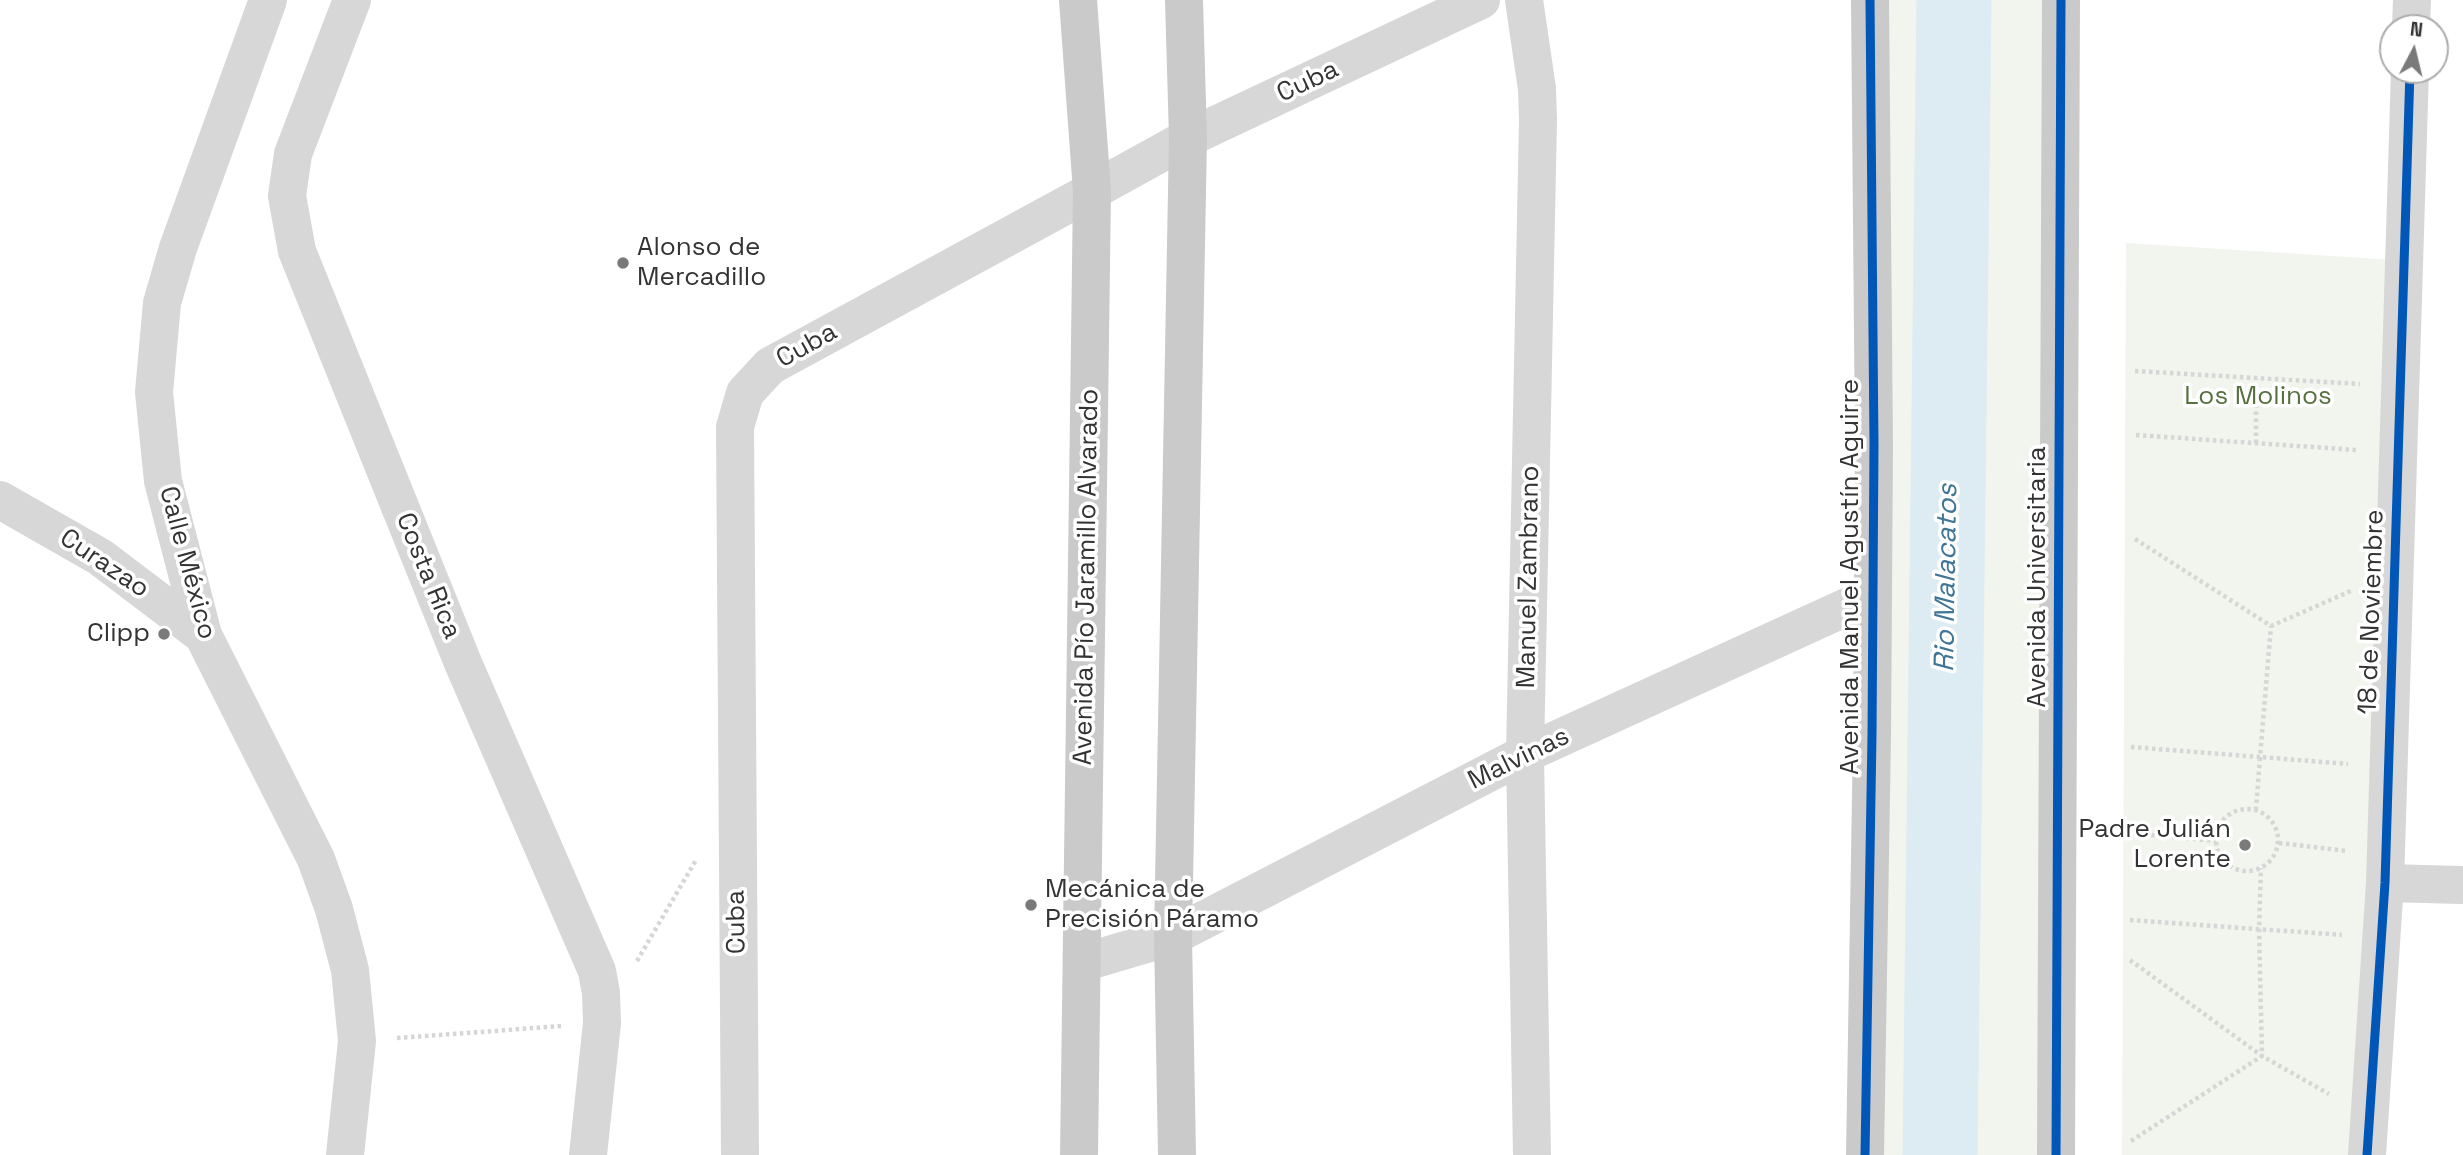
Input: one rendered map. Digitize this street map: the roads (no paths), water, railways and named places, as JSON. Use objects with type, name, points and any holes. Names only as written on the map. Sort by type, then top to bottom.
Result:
[{"type":"main road","name":"Avenida Pío Jaramillo Alvarado","points":[[1078,0],[1091,191],[1079,1155]]},
{"type":"main road","points":[[1177,1155],[1173,936],[1188,138],[1184,0]]},
{"type":"main road","name":"Avenida Manuel Agustín Aguirre","points":[[1865,1155],[1874,445],[1870,0]]},
{"type":"main road","name":"Avenida Universitaria","points":[[2056,1155],[2061,0]]},
{"type":"street","name":"Calle México","points":[[268,0],[178,248],[162,303],[154,392],[163,481],[203,635],[316,859],[334,909],[350,970],[357,1041],[345,1155]]},
{"type":"street","name":"Costa Rica","points":[[352,0],[293,154],[287,197],[296,251],[463,663],[597,971],[601,993],[601,1023],[588,1155]]},
{"type":"street","name":"Cuba","points":[[740,1155],[735,427],[745,393],[770,366],[1188,138],[1481,0]]},
{"type":"street","name":"Manuel Zambrano","points":[[1524,0],[1537,89],[1538,120],[1525,754],[1532,1155]]},
{"type":"street","name":"18 de Noviembre","points":[[2367,1155],[2385,883],[2410,84]]},
{"type":"street","name":"Curazao","points":[[0,500],[100,557],[203,635]]},
{"type":"street","name":"Malvinas","points":[[1082,963],[1173,936],[1525,754],[1872,596]]},
{"type":"street","points":[[2385,883],[2463,885]]},
{"type":"waterway","name":"Rio Malacatos","points":[[1940,1155],[1954,0]]},
{"type":"place","name":"Alonso de Mercadillo","points":[[623,263]]},
{"type":"place","name":"Clipp","points":[[164,634]]},
{"type":"place","name":"Padre Julián Lorente","points":[[2245,845]]},
{"type":"place","name":"Mecánica de Precisión Páramo","points":[[1031,905]]},
{"type":"park label","name":"Los Molinos","points":[[2258,397]]}]
